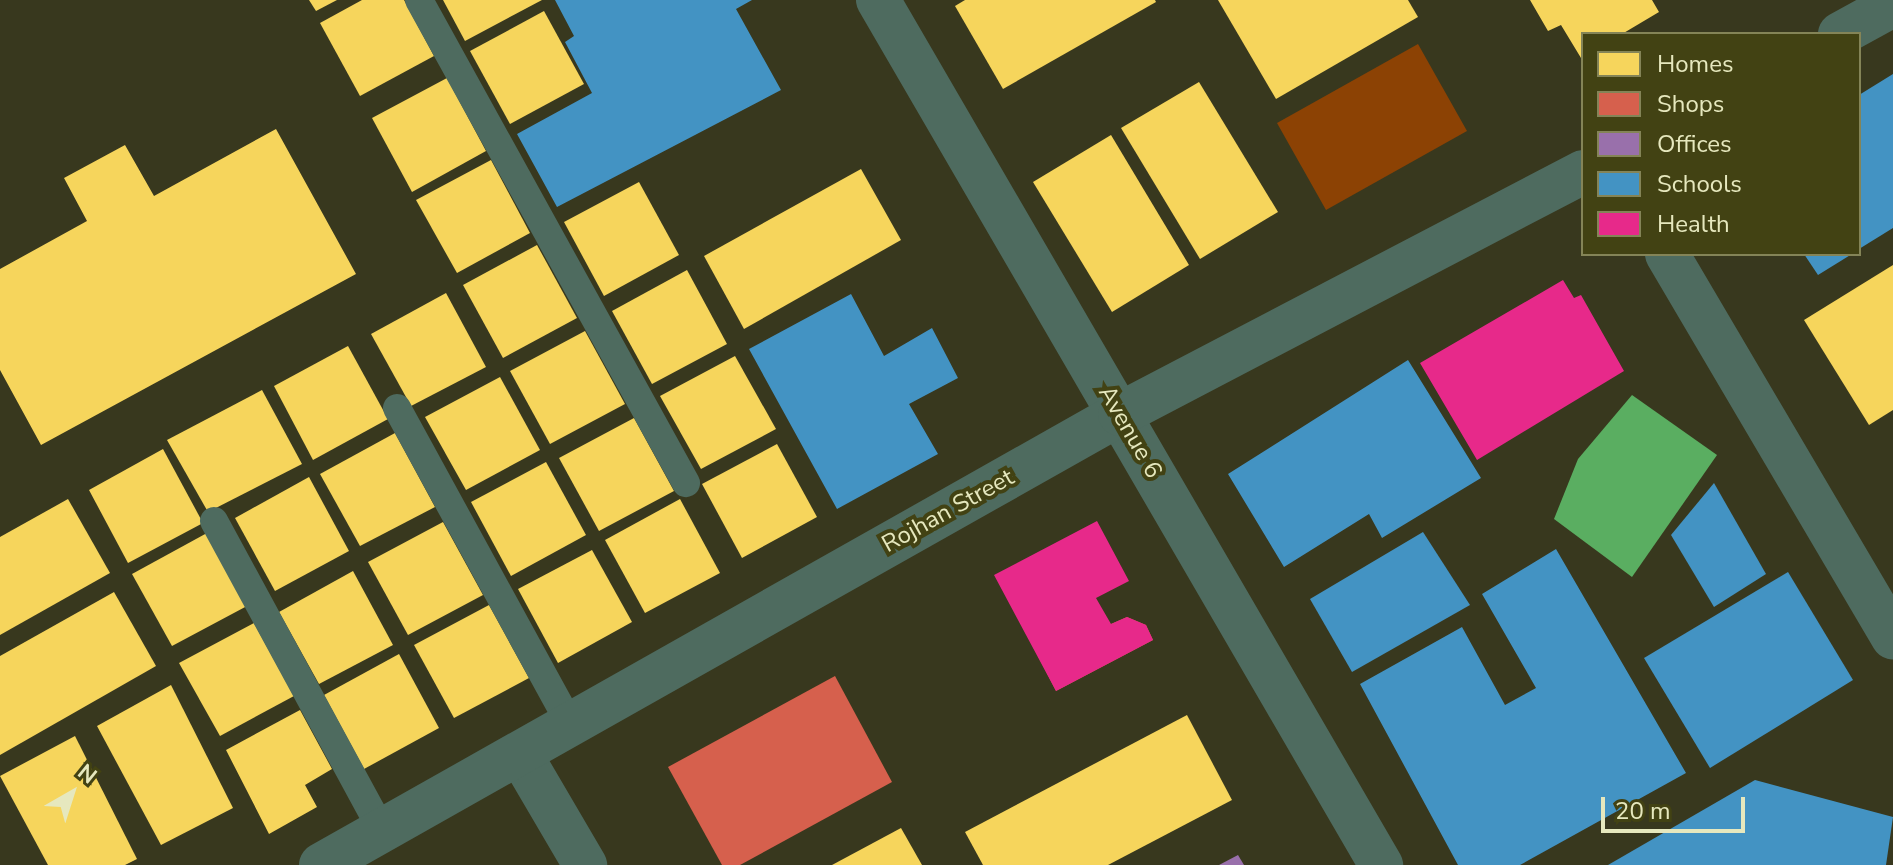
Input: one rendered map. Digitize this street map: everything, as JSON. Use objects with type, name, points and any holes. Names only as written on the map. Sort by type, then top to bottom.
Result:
[{"type":"street","name":"Avenue 6","points":[[878,0],[1381,865]]},
{"type":"street","points":[[1844,32],[1893,5]]},
{"type":"street","name":"Rojhan Street","points":[[321,865],[1120,414],[1581,173]]},
{"type":"street","points":[[1668,256],[1893,637]]},
{"type":"street","points":[[520,754],[585,865]]},
{"type":"lane","points":[[419,0],[686,483]]},
{"type":"lane","points":[[397,408],[570,724]]},
{"type":"lane","points":[[214,521],[382,831]]},
{"type":"shaded area","points":[[1418,44],[1467,131],[1326,210],[1277,123]]},
{"type":"building: Homes","points":[[309,0],[337,0],[316,11]]},
{"type":"building: Homes","points":[[362,0],[404,0],[434,56],[360,96],[320,23]]},
{"type":"building: Homes","points":[[443,0],[542,0],[465,41]]},
{"type":"building: Homes","points":[[965,0],[1156,2],[1003,89],[955,6]]},
{"type":"building: Homes","points":[[1218,0],[1408,0],[1418,17],[1276,99]]},
{"type":"building: Homes","points":[[1530,0],[1652,0],[1659,12],[1625,32],[1581,32],[1581,58],[1561,25],[1548,31]]},
{"type":"building: Homes","points":[[544,11],[584,84],[510,124],[470,51]]},
{"type":"building: Homes","points":[[447,78],[486,151],[412,192],[372,118]]},
{"type":"building: Homes","points":[[1199,82],[1278,212],[1200,259],[1121,128]]},
{"type":"building: Homes","points":[[276,129],[356,274],[41,445],[0,370],[0,269],[87,221],[64,178],[125,145],[154,196]]},
{"type":"building: Homes","points":[[1111,135],[1189,265],[1112,312],[1033,182]]},
{"type":"building: Homes","points":[[491,160],[530,233],[457,273],[416,200]]},
{"type":"building: Homes","points":[[861,169],[901,240],[744,329],[704,256]]},
{"type":"building: Homes","points":[[639,182],[679,255],[604,296],[564,222]]},
{"type":"building: Homes","points":[[537,245],[577,318],[503,358],[463,285]]},
{"type":"building: Homes","points":[[1893,265],[1893,410],[1869,425],[1804,320]]},
{"type":"building: Homes","points":[[687,270],[727,344],[652,384],[612,311]]},
{"type":"building: Homes","points":[[446,293],[486,367],[411,406],[371,334]]},
{"type":"building: Homes","points":[[585,331],[625,404],[550,444],[510,371]]},
{"type":"building: Homes","points":[[348,346],[388,419],[313,460],[274,386]]},
{"type":"building: Homes","points":[[735,356],[776,429],[701,469],[660,396]]},
{"type":"building: Homes","points":[[500,377],[540,450],[466,490],[425,417]]},
{"type":"building: Homes","points":[[262,390],[302,464],[208,512],[167,440]]},
{"type":"building: Homes","points":[[634,418],[674,491],[599,531],[559,458]]},
{"type":"building: Homes","points":[[395,433],[435,507],[360,546],[320,474]]},
{"type":"building: Homes","points":[[777,444],[817,517],[742,558],[702,484]]},
{"type":"building: Homes","points":[[163,449],[203,523],[128,563],[89,490]]},
{"type":"building: Homes","points":[[546,462],[586,535],[511,576],[471,502]]},
{"type":"building: Homes","points":[[309,477],[349,551],[275,591],[235,518]]},
{"type":"building: Homes","points":[[68,499],[110,573],[0,635],[0,537]]},
{"type":"building: Homes","points":[[680,499],[720,573],[645,613],[605,540]]},
{"type":"building: Homes","points":[[443,522],[483,595],[408,635],[368,562]]},
{"type":"building: Homes","points":[[207,533],[247,606],[172,646],[132,574]]},
{"type":"building: Homes","points":[[592,550],[632,622],[558,663],[518,589]]},
{"type":"building: Homes","points":[[353,571],[393,645],[319,684],[279,612]]},
{"type":"building: Homes","points":[[114,592],[156,666],[0,755],[0,656]]},
{"type":"building: Homes","points":[[489,605],[529,678],[454,718],[414,645]]},
{"type":"building: Homes","points":[[254,623],[294,696],[220,736],[179,663]]},
{"type":"building: Homes","points":[[399,654],[439,728],[364,769],[324,695]]},
{"type":"building: Homes","points":[[171,685],[233,808],[161,845],[97,726]]},
{"type":"building: Homes","points":[[300,710],[332,769],[305,785],[317,807],[269,834],[226,750]]},
{"type":"building: Homes","points":[[1187,715],[1232,800],[1108,865],[983,865],[965,832]]},
{"type":"building: Homes","points":[[75,736],[137,859],[125,865],[48,865],[0,776]]},
{"type":"building: Homes","points":[[901,828],[922,865],[832,865]]},
{"type":"building: Shops","points":[[1127,617],[1146,625],[1153,640],[1056,691],[1038,656]]},
{"type":"building: Shops","points":[[835,676],[892,782],[740,865],[722,865],[668,767]]},
{"type":"building: Offices","points":[[1238,855],[1244,865],[1219,865]]},
{"type":"building: Schools","points":[[555,0],[752,0],[736,9],[781,90],[557,207],[517,134],[592,93],[565,42],[574,36]]},
{"type":"building: Schools","points":[[1893,74],[1893,228],[1861,248],[1861,94]]},
{"type":"building: Schools","points":[[1805,256],[1849,256],[1818,275]]},
{"type":"building: Schools","points":[[851,294],[884,356],[932,328],[958,378],[909,404],[938,454],[837,509],[749,349]]},
{"type":"building: Schools","points":[[1408,360],[1481,478],[1382,538],[1369,514],[1284,567],[1228,474]]},
{"type":"building: Schools","points":[[1714,483],[1766,574],[1714,607],[1671,535]]},
{"type":"building: Schools","points":[[1423,532],[1470,605],[1352,672],[1310,599]]},
{"type":"building: Schools","points":[[1556,549],[1686,773],[1520,865],[1458,865],[1360,684],[1462,627],[1505,705],[1536,688],[1482,594]]},
{"type":"building: Schools","points":[[1788,572],[1853,680],[1710,768],[1644,658]]},
{"type":"building: Schools","points":[[1755,780],[1893,817],[1886,865],[1608,865]]},
{"type":"building: Health","points":[[1563,280],[1574,298],[1581,295],[1624,371],[1477,460],[1420,363]]},
{"type":"building: Health","points":[[1097,521],[1129,581],[1096,598],[1111,624],[1127,617],[1146,625],[1153,640],[1056,691],[994,575]]},
{"type":"building: Public","points":[[1632,395],[1717,455],[1632,577],[1554,519],[1578,459]]}]
